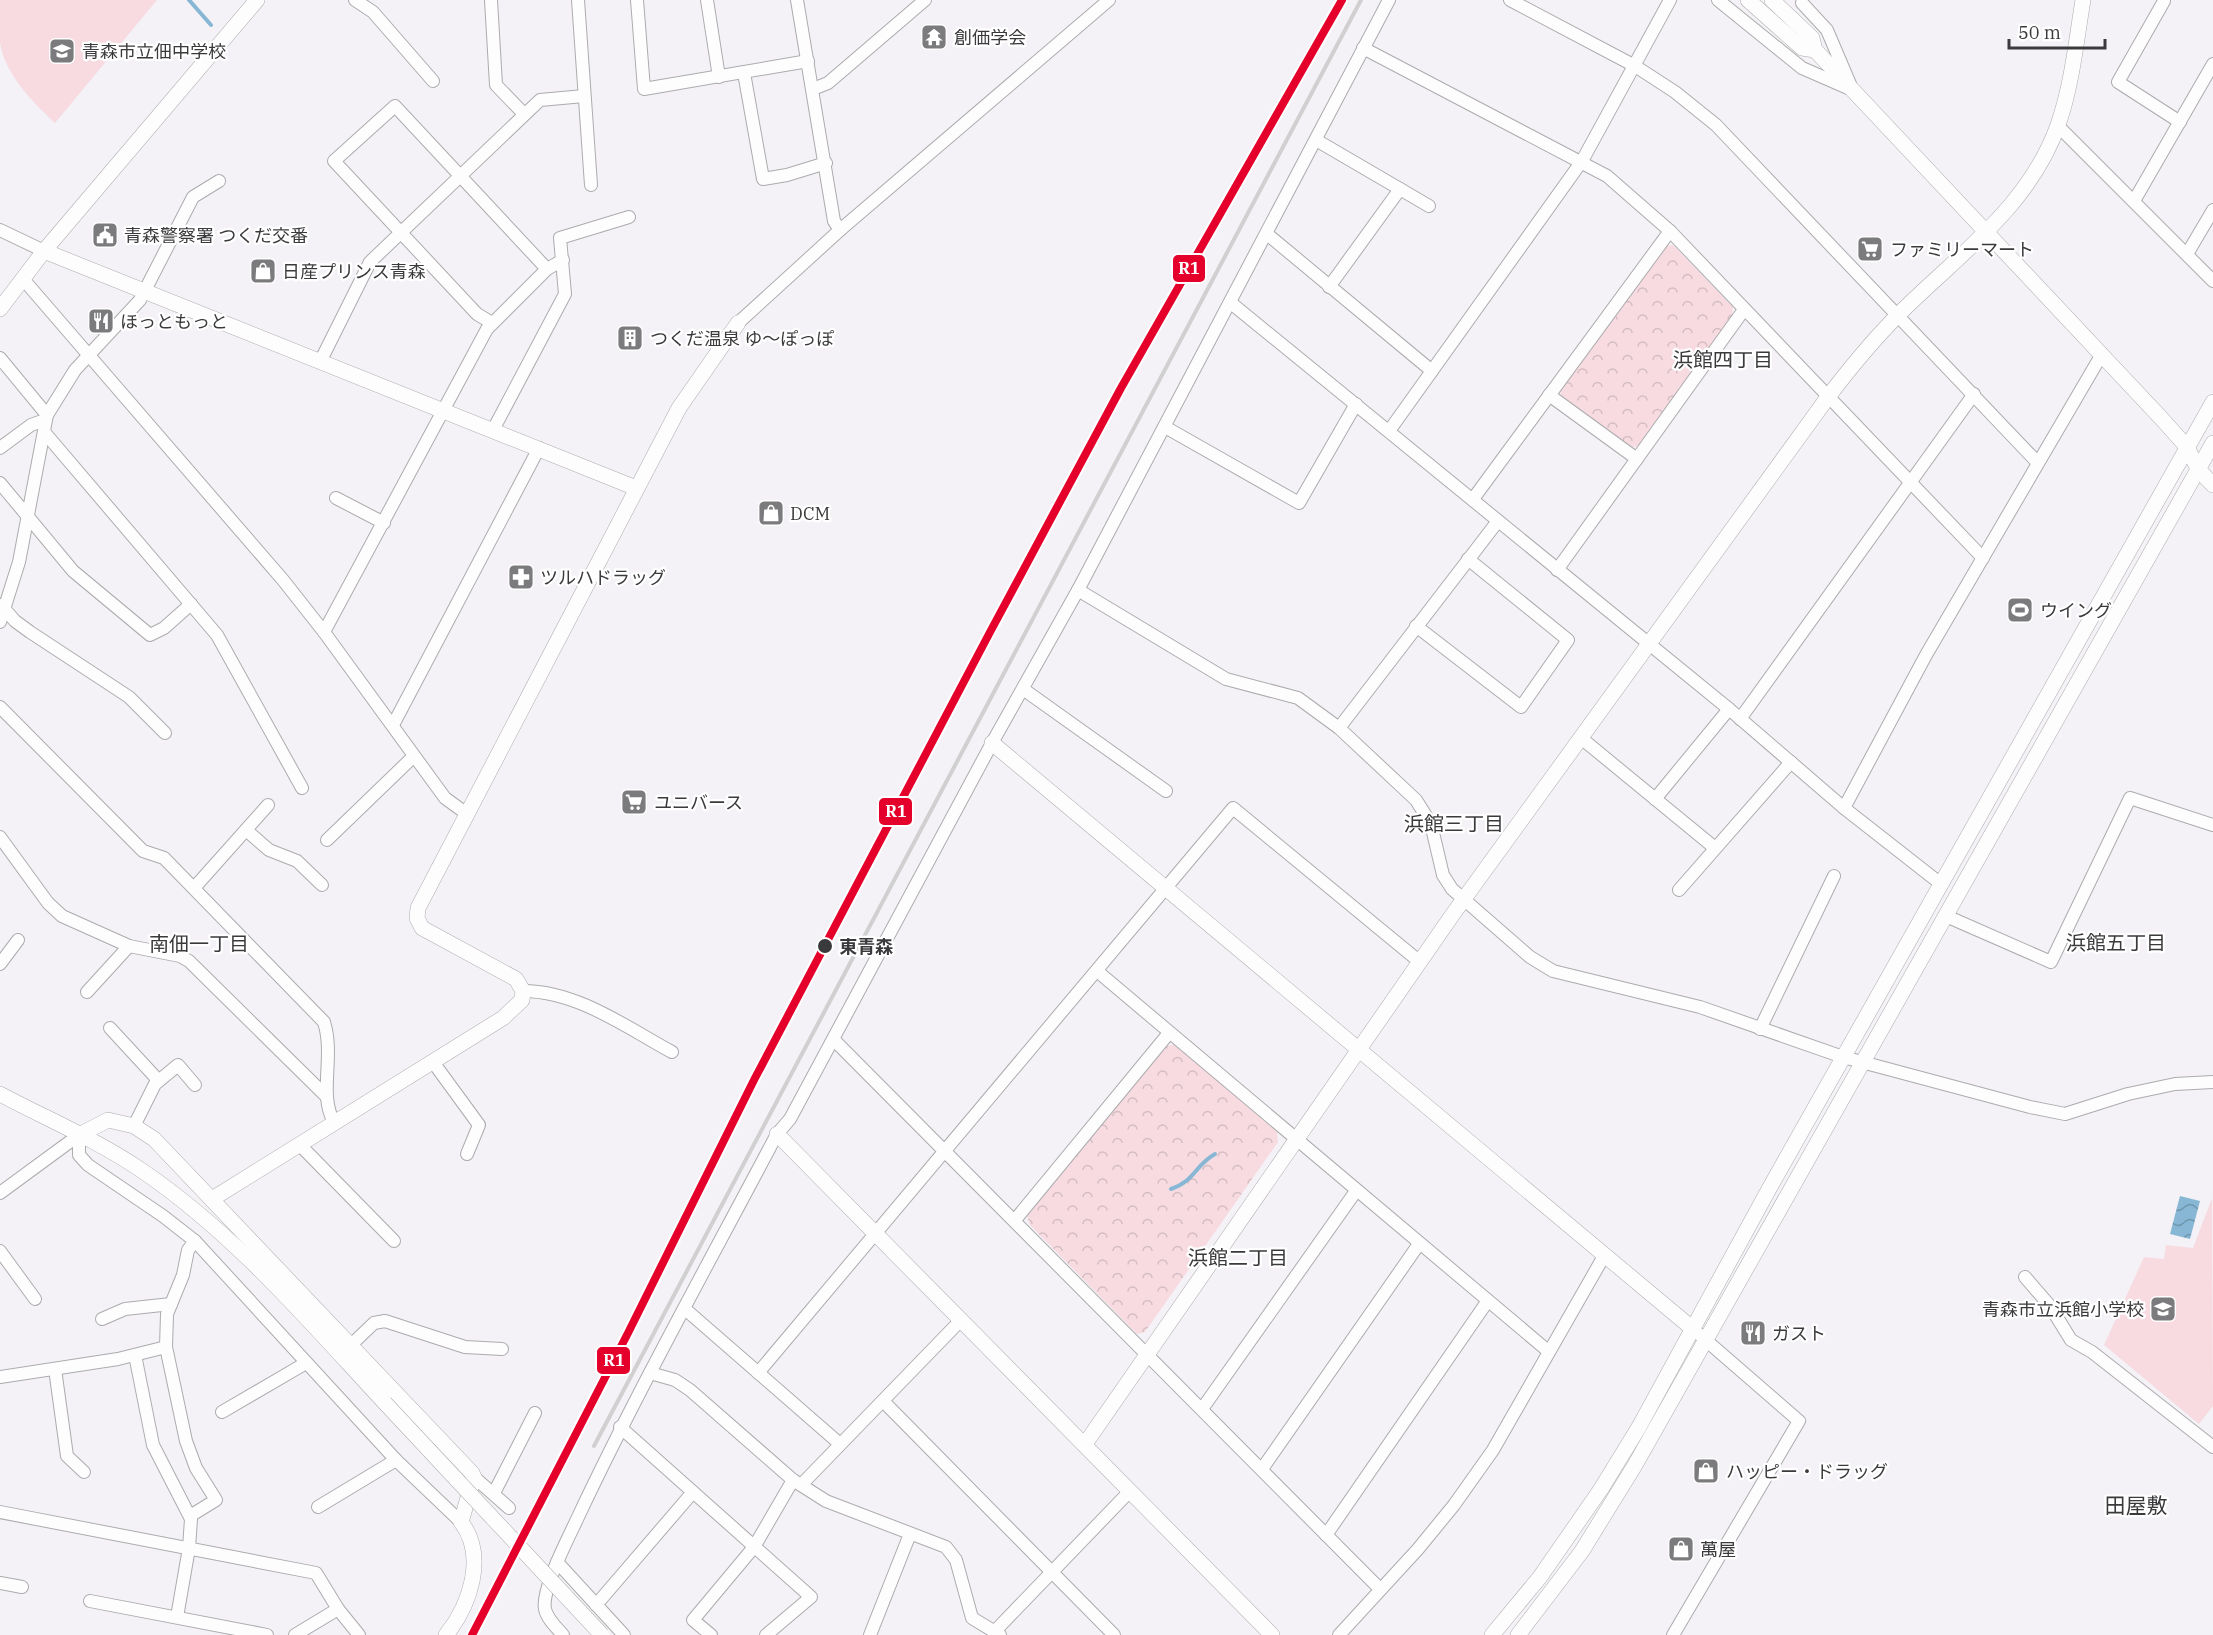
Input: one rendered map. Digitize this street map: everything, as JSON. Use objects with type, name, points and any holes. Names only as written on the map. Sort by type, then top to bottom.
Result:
[{"type":"street","points":[[0,309],[44,251],[257,0]]},
{"type":"street","points":[[355,0],[373,12],[433,81]]},
{"type":"street","points":[[490,0],[496,85],[524,114]]},
{"type":"street","points":[[578,0],[591,185]]},
{"type":"street","points":[[637,0],[642,87],[720,77],[808,61]]},
{"type":"street","points":[[707,0],[720,77]]},
{"type":"street","points":[[797,0],[834,220],[840,230]]},
{"type":"street","points":[[813,89],[828,82],[925,0]]},
{"type":"street","points":[[212,1199],[515,1010],[522,1000],[523,991],[516,979],[428,932],[418,921],[420,902],[688,392],[738,323],[840,230],[1109,0]]},
{"type":"street","points":[[563,1635],[545,1608],[557,1562],[621,1427],[777,1134],[790,1119],[834,1040],[992,743],[1078,590],[1389,0]]},
{"type":"street","points":[[1510,0],[1635,66],[1675,92],[1716,125],[1899,314],[2037,462]]},
{"type":"street","points":[[1389,431],[1582,161],[1670,0]]},
{"type":"street","points":[[1718,0],[1802,68],[1853,90]]},
{"type":"street","points":[[1748,0],[1770,5],[1792,18],[1812,38],[1815,50],[2187,447],[2198,469],[2213,485]]},
{"type":"street","points":[[1085,1444],[1465,898],[1828,397],[1899,314],[1988,233],[2031,178],[2058,126],[2069,86],[2083,0]]},
{"type":"street","points":[[2164,0],[2118,82],[2180,122]]},
{"type":"street","points":[[1792,18],[1800,2],[1827,30],[1853,90]]},
{"type":"street","points":[[1770,5],[1802,48],[1815,50]]},
{"type":"street","points":[[1363,48],[1582,161],[1627,192],[1670,231],[1743,311],[1983,558]]},
{"type":"street","points":[[2134,201],[2213,64]]},
{"type":"street","points":[[744,73],[763,179],[826,163]]},
{"type":"street","points":[[320,362],[367,266],[543,98],[584,96]]},
{"type":"street","points":[[492,322],[477,314],[334,161],[392,106],[548,269]]},
{"type":"street","points":[[2058,126],[2213,281]]},
{"type":"street","points":[[1316,140],[1429,206]]},
{"type":"street","points":[[165,733],[129,697],[2,612],[19,562],[46,423],[75,370],[125,318],[146,292],[193,197],[219,182]]},
{"type":"street","points":[[1329,287],[1400,189]]},
{"type":"street","points":[[2187,254],[2213,210]]},
{"type":"street","points":[[493,430],[565,294],[561,236],[629,217]]},
{"type":"street","points":[[1,231],[44,251],[636,488]]},
{"type":"street","points":[[1473,500],[1670,231]]},
{"type":"street","points":[[1267,234],[1432,371]]},
{"type":"street","points":[[324,632],[492,322],[548,269],[563,260]]},
{"type":"street","points":[[23,279],[324,632],[445,798],[467,814]]},
{"type":"street","points":[[1231,303],[1740,719],[1844,808],[1941,884]]},
{"type":"street","points":[[1557,570],[1743,311]]},
{"type":"street","points":[[1844,808],[1926,655],[2102,354]]},
{"type":"street","points":[[0,358],[46,423],[222,642],[302,788]]},
{"type":"street","points":[[1740,719],[1974,394]]},
{"type":"street","points":[[1549,395],[1637,459]]},
{"type":"street","points":[[1492,1635],[1540,1577],[1601,1489],[2213,402]]},
{"type":"street","points":[[1165,427],[1299,503],[1356,404]]},
{"type":"street","points":[[0,448],[31,425],[46,423]]},
{"type":"street","points":[[1518,1635],[1582,1551],[1864,1062],[2198,469],[2211,452],[2187,447]]},
{"type":"street","points":[[393,725],[539,448]]},
{"type":"street","points":[[0,483],[73,571],[150,635],[164,628],[192,604]]},
{"type":"street","points":[[336,498],[384,523]]},
{"type":"street","points":[[1339,728],[1498,521]]},
{"type":"street","points":[[1416,626],[1521,707],[1568,640],[1468,560]]},
{"type":"street","points":[[1078,590],[1226,679],[1298,698],[1339,728],[1416,800],[1431,824],[1443,875],[1452,889],[1530,957],[1552,971],[1700,1007],[1843,1057],[2030,1107],[2065,1114],[2128,1094],[2175,1084],[2213,1082]]},
{"type":"street","points":[[1023,689],[1166,792]]},
{"type":"street","points":[[0,707],[143,851],[164,858],[324,1022],[330,1053],[326,1096],[328,1110],[334,1122]]},
{"type":"street","points":[[1655,799],[1729,710]]},
{"type":"street","points":[[1581,738],[1715,848]]},
{"type":"street","points":[[992,743],[1693,1329],[1799,1421],[1673,1635]]},
{"type":"street","points":[[327,840],[414,756]]},
{"type":"street","points":[[1679,890],[1791,762]]},
{"type":"street","points":[[1946,916],[2051,962],[2130,798],[2213,825]]},
{"type":"street","points":[[194,888],[268,805]]},
{"type":"street","points":[[758,1373],[1233,808],[1420,962]]},
{"type":"street","points":[[246,830],[269,850],[297,861],[322,885]]},
{"type":"street","points":[[0,837],[56,911],[129,946],[180,956],[189,961],[326,1096]]},
{"type":"street","points":[[1760,1029],[1834,876]]},
{"type":"street","points":[[0,964],[18,940]]},
{"type":"street","points":[[87,992],[129,946]]},
{"type":"street","points":[[1096,971],[1548,1351]]},
{"type":"street","points":[[523,991],[553,992],[566,996],[672,1052]]},
{"type":"street","points":[[110,1028],[158,1080]]},
{"type":"street","points":[[1015,1220],[1169,1033]]},
{"type":"street","points":[[834,1040],[1380,1589]]},
{"type":"street","points":[[433,1062],[479,1125],[467,1154]]},
{"type":"street","points":[[134,1126],[158,1080],[180,1065],[195,1085]]},
{"type":"street","points":[[0,1094],[143,1171],[221,1232],[602,1635]]},
{"type":"street","points":[[0,1193],[79,1135],[108,1120],[134,1126],[154,1139],[474,1477],[508,1508]]},
{"type":"street","points":[[777,1134],[1272,1635]]},
{"type":"street","points":[[79,1135],[79,1155],[87,1165],[164,1216],[195,1241],[396,1460],[460,1522],[472,1543],[473,1571],[466,1606],[446,1635]]},
{"type":"street","points":[[299,1144],[394,1241]]},
{"type":"street","points":[[1202,1409],[1356,1191]]},
{"type":"street","points":[[190,1516],[216,1500],[196,1468],[186,1441],[166,1347],[167,1314],[183,1275],[188,1250],[195,1241]]},
{"type":"street","points":[[1262,1469],[1419,1244]]},
{"type":"street","points":[[0,1251],[34,1299]]},
{"type":"street","points":[[1339,1635],[1418,1549],[1493,1450],[1604,1256]]},
{"type":"street","points":[[2025,1277],[2050,1306],[2071,1340],[2092,1352],[2213,1447]]},
{"type":"street","points":[[1326,1535],[1487,1302]]},
{"type":"street","points":[[102,1319],[124,1309],[171,1304]]},
{"type":"street","points":[[684,1310],[840,1444]]},
{"type":"street","points":[[711,1635],[693,1620],[754,1547],[797,1483],[840,1444],[961,1320]]},
{"type":"street","points":[[351,1345],[374,1323],[385,1321],[465,1347],[502,1348]]},
{"type":"street","points":[[0,1377],[135,1355],[166,1347]]},
{"type":"street","points":[[135,1355],[153,1445],[190,1516],[189,1548],[177,1617]]},
{"type":"street","points":[[222,1412],[306,1363]]},
{"type":"street","points":[[55,1369],[67,1456],[84,1472]]},
{"type":"street","points":[[650,1373],[675,1380],[690,1390],[797,1483],[826,1501],[946,1547],[956,1560],[972,1618],[998,1633],[1052,1572],[1130,1491]]},
{"type":"street","points":[[883,1401],[1114,1635]]},
{"type":"street","points":[[494,1493],[535,1413]]},
{"type":"street","points":[[621,1427],[811,1597],[766,1635]]},
{"type":"street","points":[[318,1507],[396,1460]]},
{"type":"street","points":[[460,1522],[474,1477]]},
{"type":"street","points":[[596,1605],[693,1492]]},
{"type":"street","points":[[0,1512],[316,1573],[338,1609],[359,1635]]},
{"type":"street","points":[[870,1635],[910,1534]]},
{"type":"street","points":[[557,1562],[624,1635]]},
{"type":"street","points":[[0,1583],[22,1587]]},
{"type":"street","points":[[90,1601],[267,1635]]},
{"type":"street","points":[[295,1635],[338,1609]]},
{"type":"green space","name":"青森市立佃中学校","points":[[0,0],[157,0],[55,123],[21,87],[3,55],[0,43]]},
{"type":"green space","points":[[1673,245],[1733,307],[1732,315],[1638,446],[1630,448],[1561,397],[1560,391],[1666,246]]},
{"type":"green space","points":[[1175,1044],[1277,1132],[1278,1142],[1145,1332],[1137,1334],[1030,1225],[1027,1216],[1166,1046]]},
{"type":"green space","name":"青森市立浜館小学校","points":[[2212,1198],[2213,1406],[2199,1424],[2104,1345],[2144,1257],[2164,1259],[2166,1245],[2193,1248]]},
{"type":"water","points":[[2180,1196],[2200,1201],[2190,1239],[2170,1234]]},
{"type":"waterway","points":[[189,0],[211,25]]},
{"type":"waterway","points":[[1171,1189],[1185,1181],[1215,1154]]},
{"type":"railway","points":[[594,1446],[1361,0]]},
{"type":"transit line","name":"R1","points":[[472,1635],[628,1333],[754,1080],[989,634],[1121,388],[1342,0]]},
{"type":"place","name":"創価学会","points":[[934,37]]},
{"type":"place","name":"青森市立佃中学校","points":[[62,51]]},
{"type":"place","name":"青森警察署 つくだ交番","points":[[105,235]]},
{"type":"place","name":"ファミリーマート","points":[[1870,249]]},
{"type":"place","name":"日産プリンス青森","points":[[263,271]]},
{"type":"place","name":"ほっともっと","points":[[101,321]]},
{"type":"place","name":"つくだ温泉 ゆ～ぽっぽ","points":[[630,338]]},
{"type":"place","name":"DCM","points":[[771,513]]},
{"type":"place","name":"ツルハドラッグ","points":[[521,577]]},
{"type":"place","name":"ウイング","points":[[2020,610]]},
{"type":"place","name":"ユニバース","points":[[634,802]]},
{"type":"place","name":"東青森","points":[[825,946]]},
{"type":"place","name":"青森市立浜館小学校","points":[[2163,1309]]},
{"type":"place","name":"ガスト","points":[[1753,1333]]},
{"type":"place","name":"ハッピー・ドラッグ","points":[[1706,1471]]},
{"type":"place","name":"萬屋","points":[[1681,1549]]},
{"type":"district","name":"浜館四丁目","points":[[1723,359]]},
{"type":"district","name":"浜館三丁目","points":[[1454,823]]},
{"type":"district","name":"浜館五丁目","points":[[2116,942]]},
{"type":"district","name":"南佃一丁目","points":[[199,943]]},
{"type":"district","name":"浜館二丁目","points":[[1238,1257]]},
{"type":"district","name":"田屋敷","points":[[2136,1505]]}]
